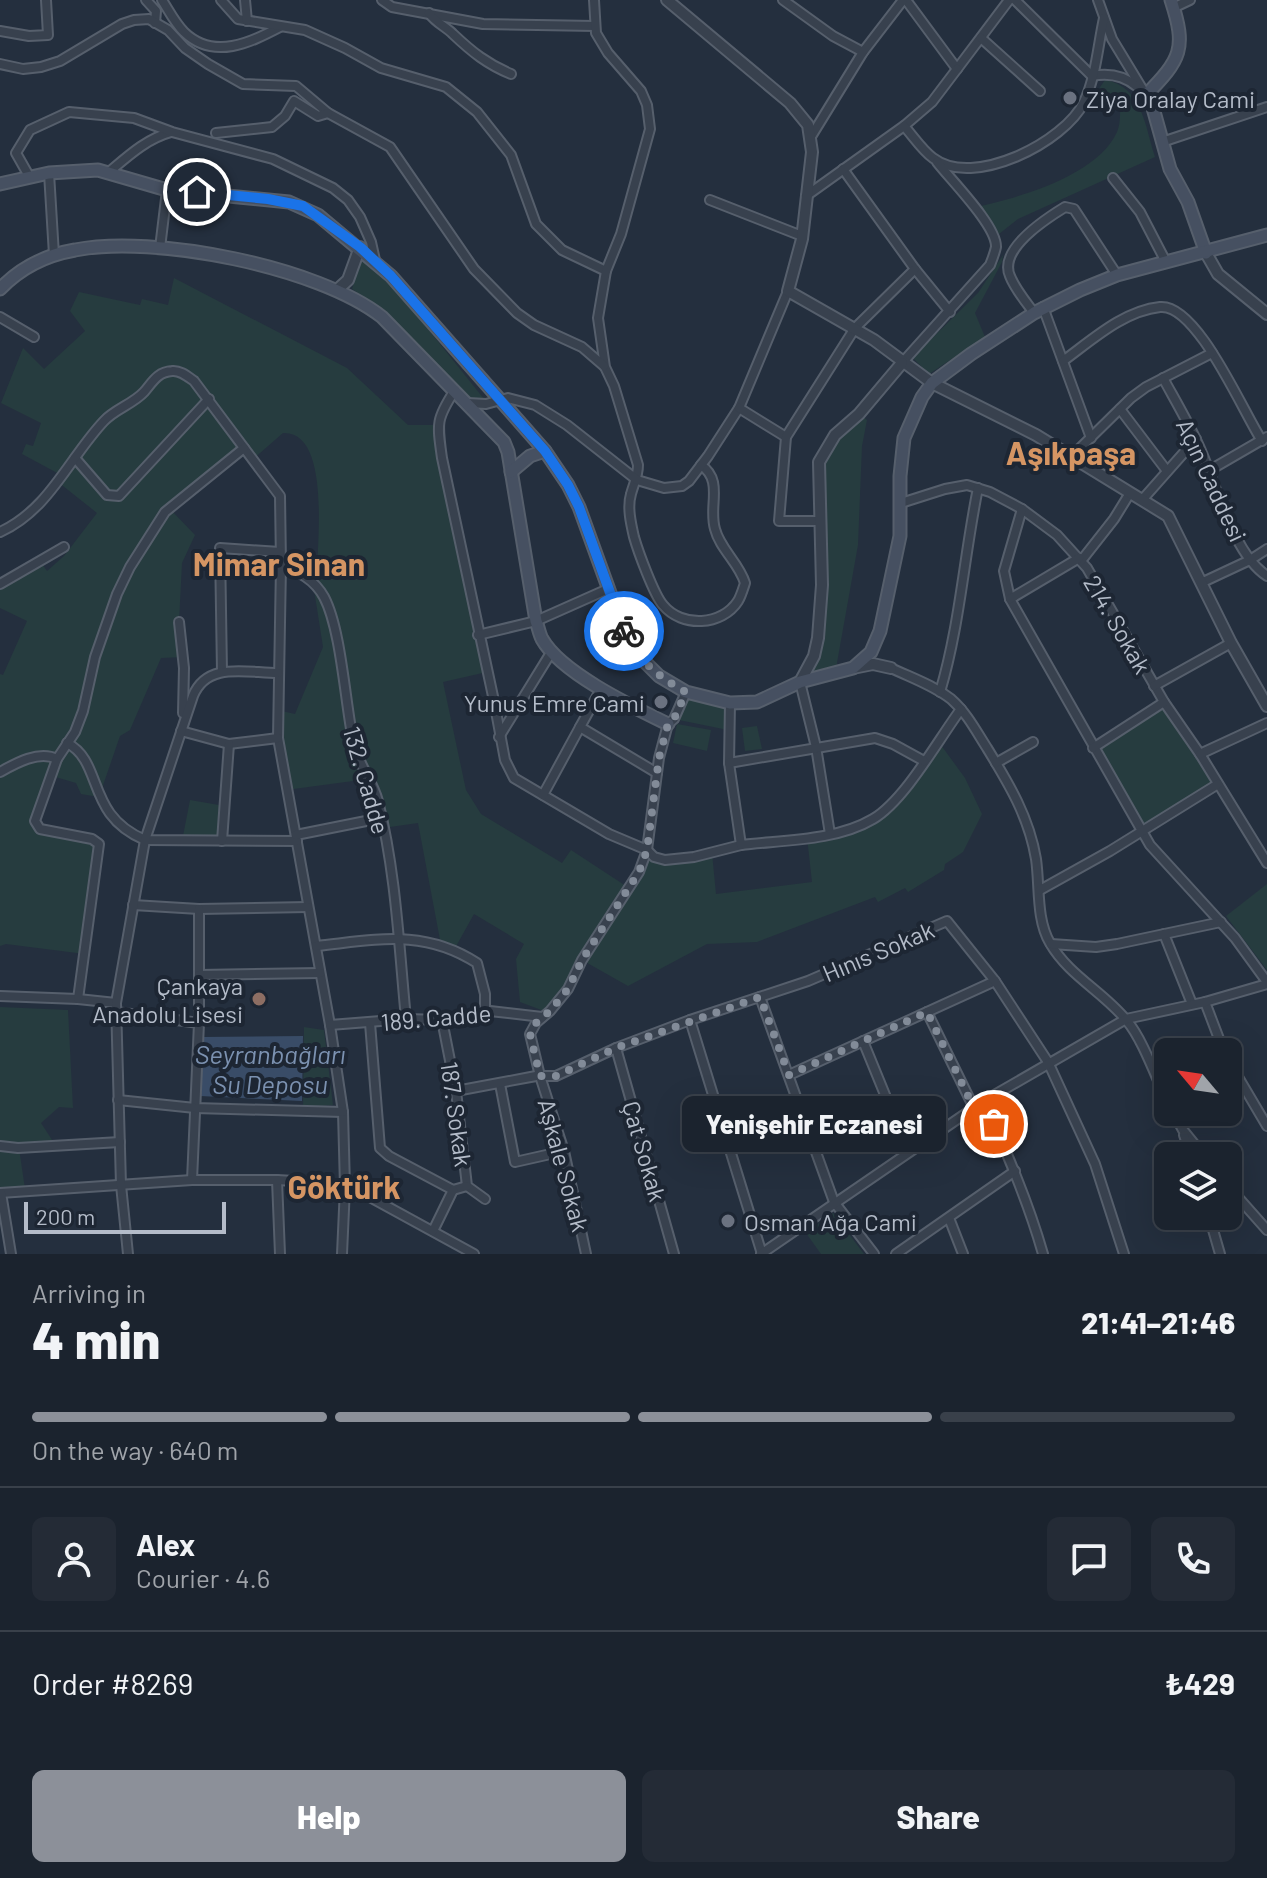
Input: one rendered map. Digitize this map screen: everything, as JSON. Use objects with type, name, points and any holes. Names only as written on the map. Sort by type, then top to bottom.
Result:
[{"type":"main road","points":[[1172,4],[1181,35],[1179,55],[1171,69],[1146,95],[1153,108],[1170,169],[1188,202],[1206,253]]},
{"type":"main road","points":[[0,184],[49,173],[83,170],[109,172],[167,190],[289,202],[318,215],[375,260],[412,298],[545,451],[579,507],[634,651],[659,676],[686,692],[730,703],[757,702],[800,682],[853,668],[867,657],[876,642],[895,567],[900,536],[904,438],[922,397],[932,383],[1039,310],[1117,275],[1267,235]]},
{"type":"main road","points":[[0,289],[24,268],[54,255],[99,247],[160,248],[269,268],[337,290],[365,304],[382,317],[504,442],[541,638],[552,651],[601,689],[668,724]]},
{"type":"main road","points":[[511,472],[530,456],[545,451]]},
{"type":"street","points":[[0,31],[29,36],[48,35],[46,0]]},
{"type":"street","points":[[146,0],[156,11],[155,23]]},
{"type":"street","points":[[162,0],[187,35],[217,47],[243,46],[282,26]]},
{"type":"street","points":[[221,0],[238,19],[305,30],[381,68],[446,87],[477,112],[511,155],[536,224],[562,250],[606,271]]},
{"type":"street","points":[[245,0],[247,21]]},
{"type":"street","points":[[382,0],[392,7],[505,26],[595,26]]},
{"type":"street","points":[[594,0],[596,33],[608,53],[641,91],[647,105],[650,129],[621,234],[606,271],[598,318],[600,343],[638,465],[630,501],[634,537],[640,554],[662,605],[680,618],[700,622],[722,616],[738,601],[745,583],[715,531],[713,479],[701,465]]},
{"type":"street","points":[[667,0],[790,103],[812,135]]},
{"type":"street","points":[[783,0],[833,36],[863,52]]},
{"type":"street","points":[[468,403],[520,400],[547,411],[637,480],[652,486],[674,488],[689,481],[739,408],[788,291],[802,236],[812,135],[863,52],[904,0],[957,69]]},
{"type":"street","points":[[806,196],[904,126],[932,102],[1009,0]]},
{"type":"street","points":[[1015,0],[1092,76]]},
{"type":"street","points":[[1098,0],[1124,61],[1146,95]]},
{"type":"street","points":[[1172,4],[1190,0]]},
{"type":"street","points":[[429,13],[473,54],[488,65],[511,74]]},
{"type":"street","points":[[934,159],[960,167],[996,164],[1030,151],[1053,136],[1077,113],[1092,76],[1104,18]]},
{"type":"street","points":[[0,64],[23,69],[41,67],[60,61],[122,24],[149,19],[208,64],[243,84],[296,86],[328,113],[390,147],[474,269],[517,313],[534,325],[582,347],[605,367]]},
{"type":"street","points":[[981,38],[1040,91]]},
{"type":"street","points":[[1092,76],[1119,76],[1146,95]]},
{"type":"street","points":[[216,133],[272,127],[285,116],[294,101],[318,116],[328,113]]},
{"type":"street","points":[[1162,142],[1267,107]]},
{"type":"street","points":[[29,176],[16,153],[30,130],[69,112],[134,118],[172,132],[273,159],[339,192],[360,217],[375,260]]},
{"type":"street","points":[[830,834],[816,747],[800,682],[814,656],[818,638],[822,585],[819,468],[823,452],[990,265],[996,247],[995,237],[987,224],[904,126]]},
{"type":"street","points":[[109,172],[154,138],[172,132]]},
{"type":"street","points":[[843,169],[950,312]]},
{"type":"street","points":[[49,173],[54,255]]},
{"type":"street","points":[[1113,178],[1140,212],[1166,262]]},
{"type":"street","points":[[160,248],[167,190]]},
{"type":"street","points":[[710,200],[802,236]]},
{"type":"street","points":[[1091,438],[1063,361],[1039,310],[1010,277],[1009,259],[1031,230],[1065,207],[1074,209],[1117,275]]},
{"type":"street","points":[[337,290],[348,280],[360,247]]},
{"type":"street","points":[[1206,253],[1218,274],[1267,314]]},
{"type":"street","points":[[820,521],[779,521],[786,437],[855,328],[915,269]]},
{"type":"street","points":[[788,291],[855,328],[932,383],[1072,456],[1171,521],[1231,643],[1267,706]]},
{"type":"street","points":[[1063,361],[1117,322],[1138,312],[1161,307],[1179,311],[1212,353],[1264,439],[1210,470]]},
{"type":"street","points":[[0,317],[34,337]]},
{"type":"street","points":[[1072,456],[1139,392],[1212,353]]},
{"type":"street","points":[[0,532],[44,500],[108,417],[144,393],[150,383],[163,373],[173,371],[194,381],[280,496],[278,738],[343,1112],[345,1187],[342,1254]]},
{"type":"street","name":"Açın Caddesi","points":[[1163,378],[1196,439],[1227,515],[1250,560],[1267,576]]},
{"type":"street","points":[[455,390],[439,414],[438,430],[499,737],[514,778],[609,834],[647,850],[654,857],[676,859],[741,845],[830,834],[874,818],[890,805],[961,709]]},
{"type":"street","points":[[75,458],[107,495],[119,496],[209,399]]},
{"type":"street","points":[[739,408],[786,437]]},
{"type":"street","points":[[1120,409],[1167,471]]},
{"type":"street","points":[[1142,500],[1196,439]]},
{"type":"street","points":[[78,999],[99,847],[97,841],[92,839],[37,827],[35,821],[57,759],[83,711],[95,657],[117,594],[155,525],[165,512],[244,448]]},
{"type":"street","name":"214. Sokak","points":[[901,503],[958,485],[978,488],[1022,509],[1057,535],[1080,559],[1154,686],[1267,863]]},
{"type":"street","points":[[940,692],[958,621],[962,576],[978,488]]},
{"type":"street","points":[[1010,599],[1080,559],[1114,519],[1130,493]]},
{"type":"street","points":[[690,1020],[762,1254],[984,1101],[1126,1019],[1205,1002],[1267,983],[1221,922],[1150,845],[1010,599],[1004,571],[1022,509]]},
{"type":"street","points":[[0,584],[64,547]]},
{"type":"street","points":[[222,672],[220,548],[280,552]]},
{"type":"street","points":[[1203,582],[1267,549]]},
{"type":"street","name":"132. Cadde","points":[[281,565],[298,572],[317,586],[331,613],[353,743],[373,788],[381,818],[406,1019]]},
{"type":"street","points":[[478,635],[536,621],[608,589]]},
{"type":"street","points":[[179,622],[185,691],[181,731]]},
{"type":"street","points":[[876,642],[880,658],[891,668]]},
{"type":"street","points":[[1154,686],[1231,643]]},
{"type":"street","points":[[499,737],[552,651]]},
{"type":"street","points":[[853,668],[873,664],[891,668],[940,692],[961,709],[1011,787],[1028,824],[1040,890],[1042,921],[1051,944],[1075,975],[1126,1019],[1135,1031],[1154,1072]]},
{"type":"street","points":[[128,1254],[121,1185],[116,1008],[145,840],[197,687],[211,674],[222,672],[278,673]]},
{"type":"street","points":[[543,795],[601,689]]},
{"type":"street","points":[[542,1017],[568,989],[582,960],[639,872],[647,850],[657,773],[668,724],[674,719],[686,692]]},
{"type":"street","points":[[1093,748],[1164,702]]},
{"type":"street","points":[[730,703],[729,763],[741,845]]},
{"type":"street","points":[[1200,754],[1267,723]]},
{"type":"street","points":[[580,727],[657,773]]},
{"type":"street","points":[[181,731],[229,744],[278,738]]},
{"type":"street","points":[[729,763],[875,738],[924,761]]},
{"type":"street","points":[[996,763],[1033,742]]},
{"type":"street","points":[[67,743],[85,756],[96,789],[112,818],[125,831],[145,840],[296,838],[381,818]]},
{"type":"street","points":[[222,841],[229,744]]},
{"type":"street","points":[[0,772],[36,757],[57,759]]},
{"type":"street","points":[[1040,890],[1218,784]]},
{"type":"street","points":[[133,905],[199,909],[308,907]]},
{"type":"street","points":[[192,1180],[199,1023],[199,909]]},
{"type":"street","name":"Hınıs Sokak","points":[[456,1091],[556,1076],[616,1048],[690,1020],[808,981],[947,921],[995,981],[1048,1062],[1095,1164],[1124,1254]]},
{"type":"street","points":[[1051,944],[1096,947],[1221,922]]},
{"type":"street","points":[[1164,934],[1192,1004]]},
{"type":"street","points":[[316,946],[398,937],[441,945],[477,963],[485,994],[485,1011]]},
{"type":"street","points":[[199,975],[320,973]]},
{"type":"street","points":[[789,1075],[995,981]]},
{"type":"street","points":[[0,996],[78,999],[199,1023]]},
{"type":"street","points":[[760,997],[834,1202],[874,1254]]},
{"type":"street","points":[[1205,1002],[1219,1038]]},
{"type":"street","name":"189. Cadde","points":[[330,1025],[406,1019],[442,1020],[485,1011],[542,1017]]},
{"type":"street","points":[[927,1012],[974,1108]]},
{"type":"street","name":"Aşkale Sokak","points":[[542,1017],[530,1034],[564,1151],[586,1254]]},
{"type":"street","name":"187. Sokak","points":[[442,1020],[456,1091],[467,1186],[485,1199]]},
{"type":"street","points":[[370,1023],[380,1148],[389,1156],[453,1190],[467,1186]]},
{"type":"street","points":[[863,1041],[908,1151]]},
{"type":"street","name":"Çat Sokak","points":[[616,1048],[674,1254]]},
{"type":"street","points":[[500,1084],[515,1162],[564,1151]]},
{"type":"street","points":[[1242,1084],[1267,1126]]},
{"type":"street","points":[[118,1100],[195,1108],[343,1112]]},
{"type":"street","points":[[984,1101],[1015,1171],[1043,1254]]},
{"type":"street","points":[[1181,1126],[1193,1142]]},
{"type":"street","points":[[1183,1130],[1187,1142]]},
{"type":"street","points":[[0,1146],[18,1148],[120,1142]]},
{"type":"street","points":[[896,1254],[1015,1171]]},
{"type":"street","points":[[11,1254],[0,1193],[192,1180],[328,1183],[357,1190],[474,1254]]},
{"type":"street","points":[[277,1180],[280,1254]]},
{"type":"street","points":[[433,1231],[453,1190]]},
{"type":"street","points":[[1242,1202],[1267,1230]]},
{"type":"street","points":[[949,1218],[963,1254]]},
{"type":"street","points":[[1213,1230],[1220,1254]]},
{"type":"green space","points":[[1105,80],[1127,90],[1134,99],[1145,121],[1155,157],[1018,219],[999,234],[976,207],[1014,198],[1056,182],[1093,161],[1107,147],[1117,132],[1120,101],[1098,90]]},
{"type":"green space","points":[[1003,255],[975,313],[985,337],[929,374],[914,359],[915,355],[978,293]]},
{"type":"green space","points":[[360,261],[366,262],[404,299],[484,399],[482,401],[464,396],[376,305],[352,289]]},
{"type":"green space","points":[[174,278],[347,368],[408,425],[438,425],[487,672],[443,682],[466,790],[481,814],[562,863],[571,850],[629,888],[647,850],[654,857],[712,853],[716,894],[812,882],[807,837],[859,826],[890,805],[938,741],[965,778],[982,814],[963,852],[945,864],[944,870],[908,892],[905,888],[878,902],[875,897],[757,942],[707,944],[628,986],[582,960],[568,989],[544,1011],[520,1002],[516,959],[524,944],[474,914],[454,950],[441,945],[418,823],[383,828],[368,779],[286,790],[277,710],[295,714],[323,647],[313,583],[317,574],[319,516],[315,469],[309,450],[298,437],[283,433],[253,459],[244,449],[170,509],[195,535],[182,563],[179,622],[183,657],[161,658],[130,730],[120,736],[99,797],[81,794],[76,783],[52,776],[36,824],[97,841],[85,954],[6,944],[0,946],[0,674],[3,675],[27,621],[0,608],[0,581],[37,557],[47,571],[64,556],[97,513],[58,482],[61,475],[22,454],[26,444],[33,446],[41,423],[1,403],[23,348],[44,369],[85,331],[70,311],[79,292],[140,305],[142,299],[168,305]]},
{"type":"green space","points":[[859,414],[867,420],[862,446],[858,545],[835,674],[800,682],[814,657],[823,452]]},
{"type":"green space","points":[[686,692],[730,703],[728,730],[674,719]]},
{"type":"green space","points":[[1164,702],[1218,784],[1140,830],[1093,748]]},
{"type":"green space","points":[[677,724],[711,730],[707,751],[673,743]]},
{"type":"green space","points":[[757,726],[762,749],[745,751],[742,728]]},
{"type":"green space","points":[[190,800],[219,805],[219,836],[183,836]]},
{"type":"green space","points":[[1267,884],[1267,970],[1226,916]]},
{"type":"green space","points":[[0,1007],[68,1010],[73,1108],[59,1107],[41,1123],[56,1146],[19,1148],[25,1189],[0,1193]]},
{"type":"green space","points":[[304,1027],[324,1030],[333,1105],[303,1107]]},
{"type":"green space","points":[[833,1213],[864,1254],[821,1254],[806,1233]]},
{"type":"water","name":"Seyranbağları Su Deposu","points":[[303,1036],[302,1101],[200,1096],[202,1037]]},
{"type":"way so far","points":[[624,631],[634,651],[646,664],[686,692],[674,719],[668,724],[659,758],[647,850],[639,872],[582,960],[568,989],[536,1023],[530,1034],[540,1076],[556,1076],[616,1048],[760,997],[789,1075],[927,1012],[974,1108],[984,1101],[994,1124]]},
{"type":"place","name":"Ziya Oralay Cami","points":[[1070,98]]},
{"type":"place","name":"Yunus Emre Cami","points":[[661,702]]},
{"type":"place","name":"Çankaya Anadolu Lisesi","points":[[259,999]]},
{"type":"place","name":"Yenişehir Eczanesi","points":[[994,1124]]},
{"type":"place","name":"Osman Ağa Cami","points":[[728,1221]]},
{"type":"district","name":"Aşıkpaşa","points":[[1071,452]]},
{"type":"district","name":"Mimar Sinan","points":[[279,563]]},
{"type":"district","name":"Göktürk","points":[[344,1186]]},
{"type":"route","points":[[197,192],[303,206],[379,263],[545,451],[568,485],[624,631]]}]
